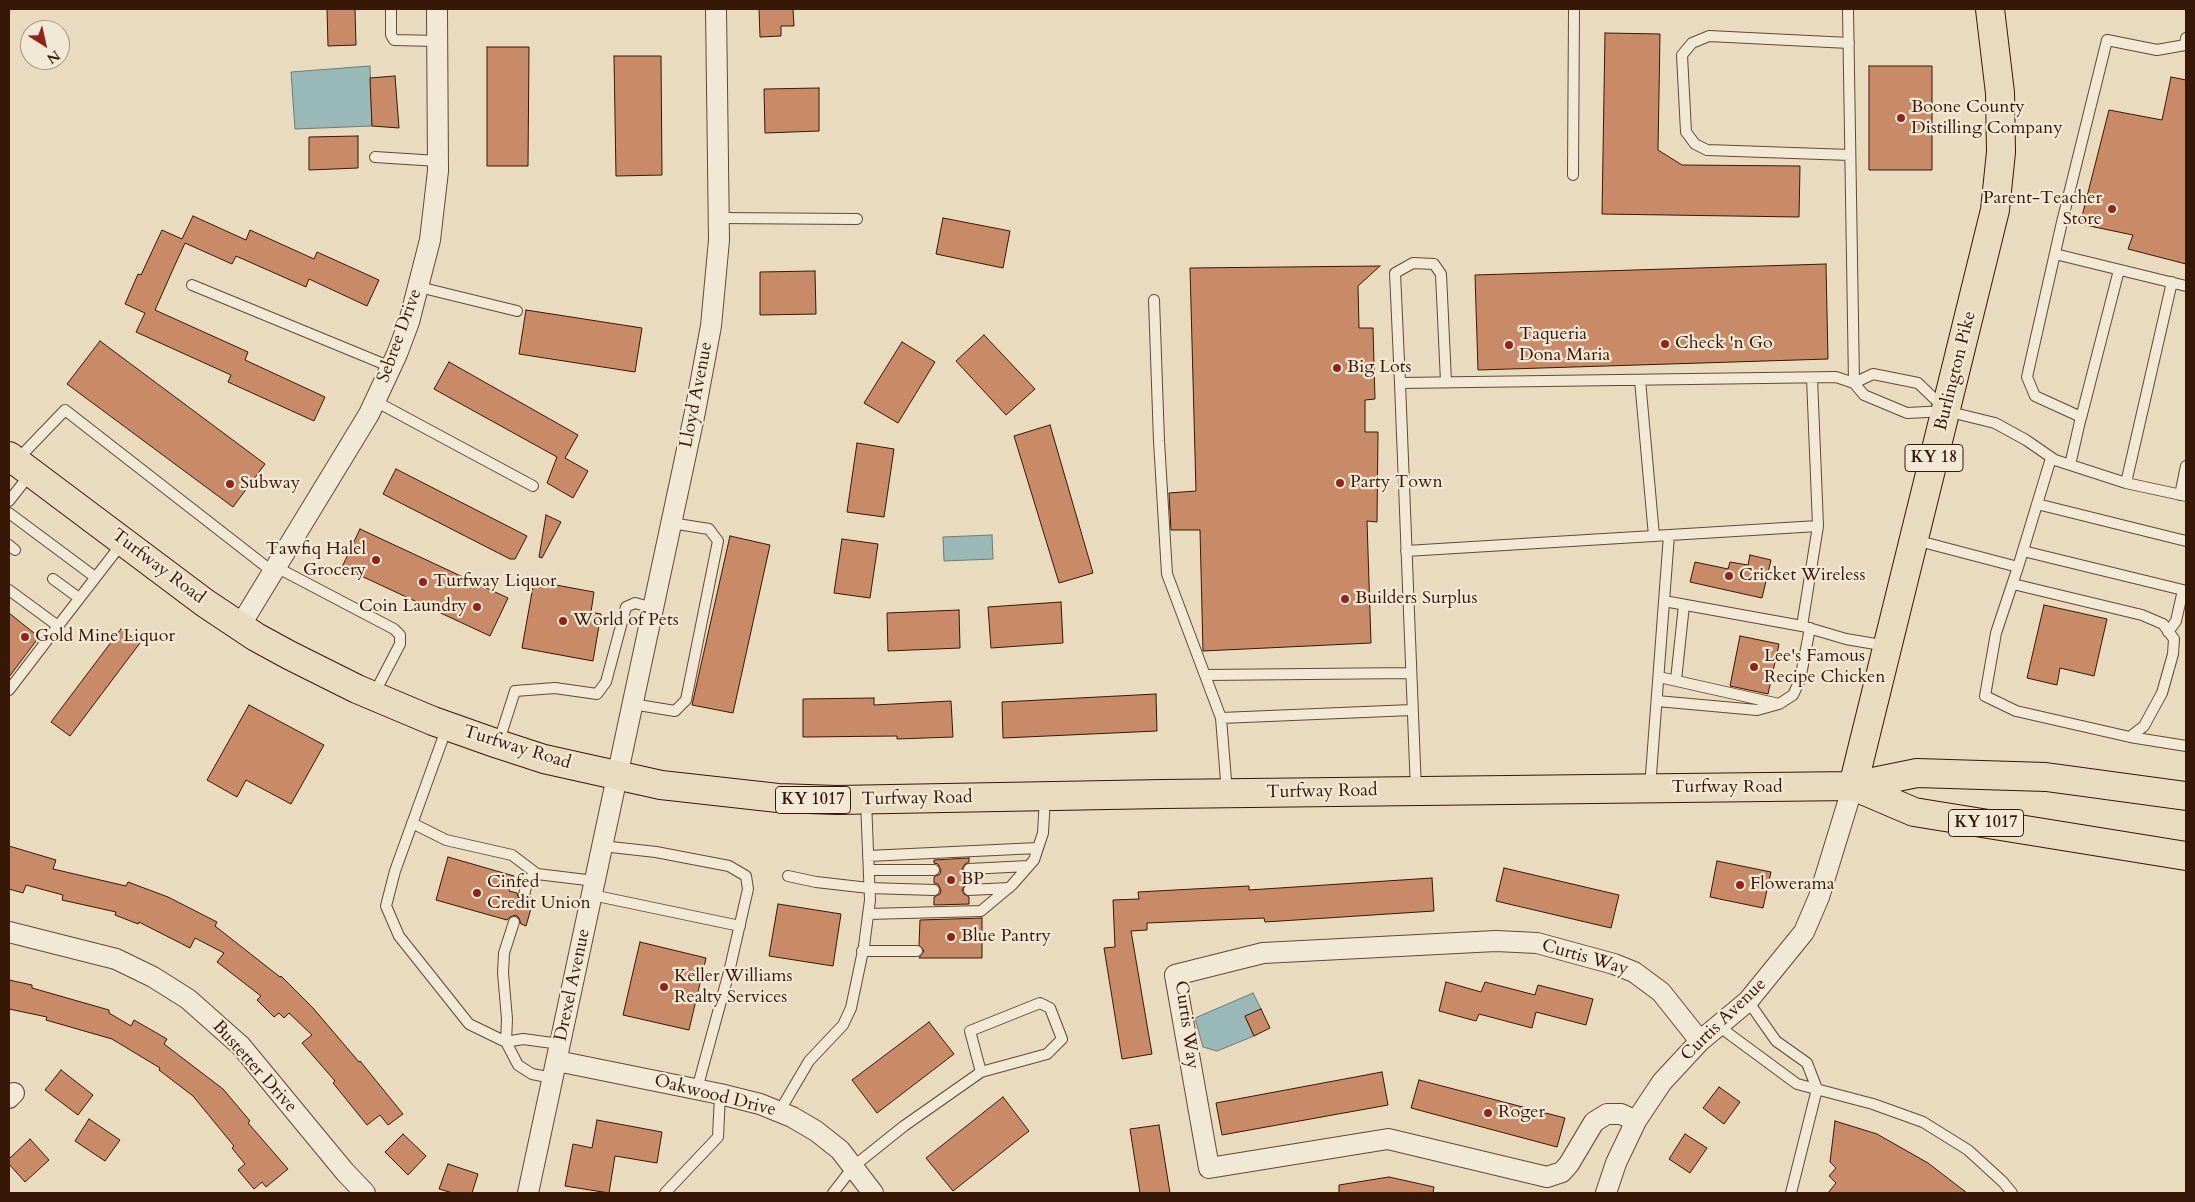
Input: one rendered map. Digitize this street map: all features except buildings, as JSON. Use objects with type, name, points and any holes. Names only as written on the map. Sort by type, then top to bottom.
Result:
[{"type":"main road","name":"Burlington Pike","points":[[1853,786],[1995,210],[2001,152],[2000,92],[1990,9]]},
{"type":"main road","name":"Turfway Road","points":[[18,463],[204,603],[290,655],[373,696],[498,744],[544,758],[661,785],[719,793],[778,798],[866,800],[1227,793],[1853,786],[1917,773],[1926,773],[2046,777],[2186,796]]},
{"type":"main road","name":"Turfway Road","points":[[1853,786],[1914,812],[2186,856]]},
{"type":"street","name":"Sebree Drive","points":[[240,626],[375,401],[409,322],[430,240],[438,161],[437,9]]},
{"type":"street","name":"Lloyd Avenue","points":[[617,776],[711,326],[720,240],[716,9]]},
{"type":"street","name":"Drexel Avenue","points":[[528,1193],[617,776]]},
{"type":"street","name":"Curtis Avenue","points":[[1606,1193],[1616,1163],[1636,1121],[1662,1082],[1700,1041],[1748,1001],[1804,932],[1819,897],[1853,786]]},
{"type":"street","name":"Bustetter Drive","points":[[9,932],[116,959],[153,977],[188,999],[241,1046],[345,1172],[365,1193]]},
{"type":"street","name":"Curtis Way","points":[[1636,1121],[1621,1114],[1607,1114],[1594,1122],[1569,1164],[1562,1172],[1547,1177],[1388,1139],[1209,1168],[1175,975],[1263,953],[1496,941],[1537,944],[1614,964],[1634,972],[1661,992],[1700,1041]]},
{"type":"street","name":"Oakwood Drive","points":[[557,1061],[760,1104],[816,1131],[840,1150],[873,1193]]},
{"type":"lane","points":[[391,9],[391,35],[394,40],[437,41]]},
{"type":"lane","points":[[1573,175],[1574,9]]},
{"type":"lane","points":[[1848,9],[1854,383]]},
{"type":"lane","points":[[1849,43],[1710,36],[1692,44],[1682,56],[1686,132],[1694,144],[1707,150],[1850,156]]},
{"type":"lane","points":[[2081,418],[2070,411],[2035,396],[2028,377],[2055,254],[2107,40],[2157,50],[2186,43]]},
{"type":"lane","points":[[375,157],[438,161]]},
{"type":"lane","points":[[719,218],[857,219]]},
{"type":"lane","points":[[2055,254],[2186,286]]},
{"type":"lane","points":[[1416,791],[1396,273],[1413,263],[1434,264],[1442,274],[1446,382]]},
{"type":"lane","points":[[2070,465],[2120,270]]},
{"type":"lane","points":[[2126,483],[2172,282]]},
{"type":"lane","points":[[192,284],[391,367]]},
{"type":"lane","points":[[419,287],[517,311]]},
{"type":"lane","points":[[1154,300],[1159,441],[1167,574],[1221,718],[1227,793]]},
{"type":"lane","points":[[1854,383],[1873,374],[1918,383],[1946,411]]},
{"type":"lane","points":[[1400,383],[1836,377],[1854,383],[1864,395],[1907,412],[1946,411],[1995,423],[2026,440],[2051,458],[2126,483],[2183,496],[2186,466]]},
{"type":"lane","points":[[1657,701],[1757,710],[1780,704],[1793,695],[1800,680],[1818,526],[1812,378]]},
{"type":"lane","points":[[1640,380],[1654,536]]},
{"type":"lane","points":[[375,401],[533,486]]},
{"type":"lane","points":[[9,501],[18,463],[66,410],[275,569],[394,629],[400,635],[400,644],[373,696]]},
{"type":"lane","points":[[2051,458],[2013,584],[1996,633],[1985,696],[2016,711],[2186,746]]},
{"type":"lane","points":[[2037,504],[2186,541]]},
{"type":"lane","points":[[9,513],[95,577]]},
{"type":"lane","points":[[632,704],[675,712],[686,700],[718,541],[709,529],[671,523]]},
{"type":"lane","points":[[1406,551],[1818,526]]},
{"type":"lane","points":[[1650,789],[1669,535]]},
{"type":"lane","points":[[1914,539],[2018,567]]},
{"type":"lane","points":[[9,690],[124,541]]},
{"type":"lane","points":[[2023,551],[2183,590]]},
{"type":"lane","points":[[2168,632],[2176,621],[2186,578]]},
{"type":"lane","points":[[53,579],[79,598]]},
{"type":"lane","points":[[2013,584],[2142,615],[2163,624],[2174,639],[2173,654],[2162,693],[2144,726],[2130,736]]},
{"type":"lane","points":[[9,590],[58,626]]},
{"type":"lane","points":[[1664,601],[1806,627],[1846,638],[1888,646]]},
{"type":"lane","points":[[498,744],[515,691],[555,688],[597,694],[606,682],[626,607],[635,603],[653,608]]},
{"type":"lane","points":[[1676,680],[1684,605]]},
{"type":"lane","points":[[1205,675],[1411,672]]},
{"type":"lane","points":[[1659,677],[1780,704]]},
{"type":"lane","points":[[1221,718],[1412,710]]},
{"type":"lane","points":[[447,726],[395,871],[386,906],[400,936],[469,1024],[506,1042],[523,1039],[557,1061],[532,1074],[518,1064],[506,1042],[508,1018],[503,973],[504,952],[514,922]]},
{"type":"lane","points":[[868,914],[981,910],[1009,888],[1034,860],[1043,833],[1045,796]]},
{"type":"lane","points":[[779,1112],[809,1061],[843,1026],[852,1008],[868,914],[869,870],[866,800]]},
{"type":"lane","points":[[412,823],[446,840],[512,855],[536,874],[740,926]]},
{"type":"lane","points":[[602,846],[656,852],[729,866],[746,876],[748,889],[740,926],[697,1090]]},
{"type":"lane","points":[[868,856],[1038,848]]},
{"type":"lane","points":[[969,869],[1028,866]]},
{"type":"lane","points":[[869,870],[934,870]]},
{"type":"lane","points":[[524,895],[528,879],[536,874]]},
{"type":"lane","points":[[788,876],[816,882],[869,888],[934,890]]},
{"type":"lane","points":[[969,890],[1009,888]]},
{"type":"lane","points":[[862,952],[917,951]]},
{"type":"lane","points":[[1748,1001],[1776,1041],[1807,1063],[1817,1089],[1791,1193]]},
{"type":"lane","points":[[833,1193],[854,1166],[904,1126],[982,1072],[1047,1054],[1062,1039],[1050,1008],[1040,1003],[970,1031],[982,1072]]},
{"type":"lane","points":[[1717,1025],[1797,1084],[1872,1104],[1923,1122],[1968,1150],[2003,1182],[2012,1193]]},
{"type":"lane","points":[[665,1193],[718,1138],[720,1094]]},
{"type":"water","points":[[370,66],[372,126],[295,129],[291,72]]},
{"type":"water","points":[[992,535],[993,559],[944,561],[943,537]]},
{"type":"water","points":[[1253,993],[1261,1009],[1245,1017],[1254,1036],[1217,1051],[1203,1047],[1195,1018]]},
{"type":"place","name":"Boone County Distilling Company","points":[[1901,118]]},
{"type":"place","name":"Parent-Teacher Store","points":[[2112,209]]},
{"type":"place","name":"Check 'n Go","points":[[1665,344]]},
{"type":"place","name":"Taqueria Dona Maria","points":[[1509,345]]},
{"type":"place","name":"Big Lots","points":[[1337,368]]},
{"type":"place","name":"Party Town","points":[[1340,483]]},
{"type":"place","name":"Subway","points":[[230,484]]},
{"type":"place","name":"Tawfiq Halel Grocery","points":[[376,560]]},
{"type":"place","name":"Cricket Wireless","points":[[1729,576]]},
{"type":"place","name":"Turfway Liquor","points":[[423,582]]},
{"type":"place","name":"Builders Surplus","points":[[1345,599]]},
{"type":"place","name":"Coin Laundry","points":[[477,607]]},
{"type":"place","name":"World of Pets","points":[[563,621]]},
{"type":"place","name":"Gold Mine Liquor","points":[[25,637]]},
{"type":"place","name":"Lee's Famous Recipe Chicken","points":[[1754,667]]},
{"type":"place","name":"BP","points":[[951,880]]},
{"type":"place","name":"Flowerama","points":[[1740,885]]},
{"type":"place","name":"Cinfed Credit Union","points":[[477,893]]},
{"type":"place","name":"Blue Pantry","points":[[951,937]]},
{"type":"place","name":"Keller Williams Realty Services","points":[[664,987]]},
{"type":"place","name":"Roger","points":[[1488,1113]]}]
